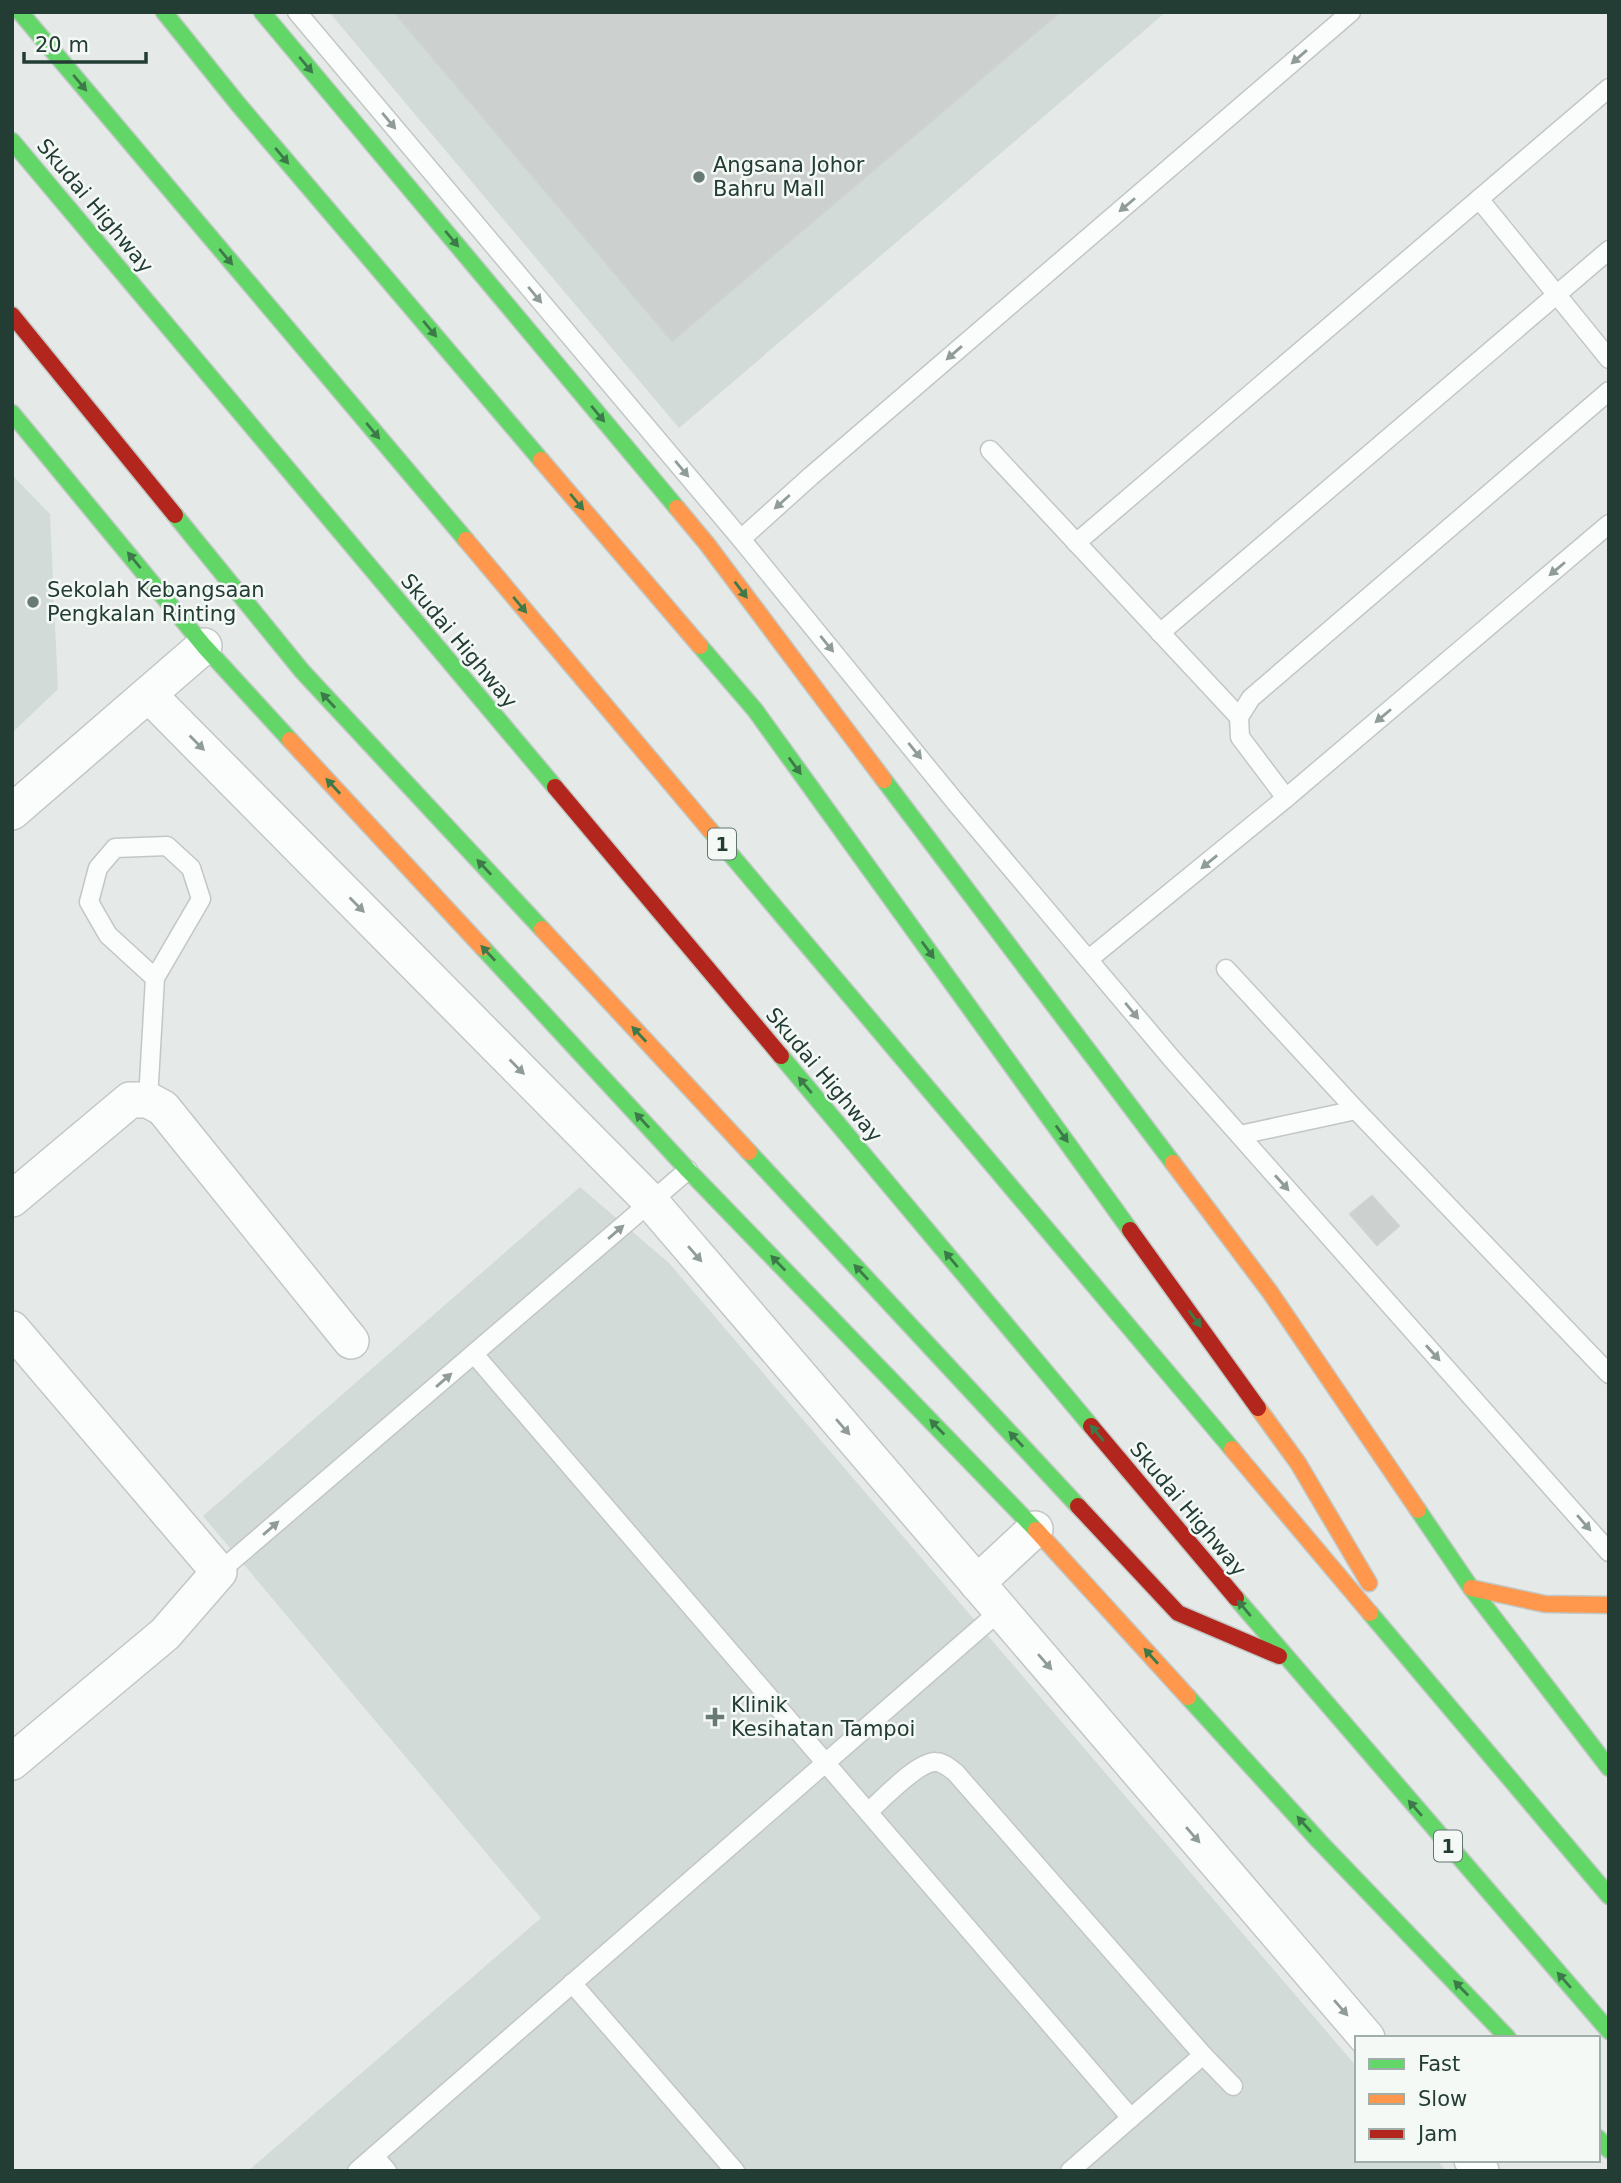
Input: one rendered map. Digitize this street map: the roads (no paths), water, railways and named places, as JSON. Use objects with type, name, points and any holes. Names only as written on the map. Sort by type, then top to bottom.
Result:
[{"type":"main road","name":"1","points":[[20,12],[1609,1896]]},
{"type":"main road","points":[[164,12],[238,104],[755,710],[1298,1463],[1423,1675]]},
{"type":"main road","points":[[262,12],[707,544],[1270,1292],[1471,1588],[1609,1768]]},
{"type":"main road","points":[[208,39],[238,104]]},
{"type":"main road","name":"Skudai Highway","points":[[12,141],[1288,1660],[1609,2031]]},
{"type":"main road","points":[[12,315],[302,671],[1178,1613],[1288,1660]]},
{"type":"main road","points":[[50,386],[120,450]]},
{"type":"main road","points":[[12,413],[204,646],[688,1170],[1035,1529],[1319,1841],[1506,2036]]},
{"type":"main road","points":[[1471,1588],[1545,1604],[1609,1605]]},
{"type":"street","points":[[12,812],[204,646]]},
{"type":"street","points":[[149,695],[651,1202],[1365,2036]]},
{"type":"street","points":[[12,1199],[130,1100],[148,1100],[163,1108],[351,1341]]},
{"type":"street","points":[[12,1329],[219,1572],[165,1634],[12,1762]]},
{"type":"street","points":[[977,1583],[1035,1529]]},
{"type":"lane","points":[[298,12],[741,539],[957,804],[1172,1059],[1609,1552]]},
{"type":"lane","points":[[741,539],[1351,12]]},
{"type":"lane","points":[[1076,543],[1609,88]]},
{"type":"lane","points":[[1479,199],[1609,359]]},
{"type":"lane","points":[[1160,633],[1609,250]]},
{"type":"lane","points":[[1286,798],[1240,737],[1239,717],[1251,698],[1609,391]]},
{"type":"lane","points":[[990,450],[1239,717]]},
{"type":"lane","points":[[1089,959],[1286,798],[1609,524]]},
{"type":"lane","points":[[148,1100],[155,978],[201,899],[191,868],[167,846],[115,848],[98,868],[89,902],[108,935],[155,978]]},
{"type":"lane","points":[[1226,969],[1356,1110],[1609,1374]]},
{"type":"lane","points":[[1240,1135],[1356,1110]]},
{"type":"lane","points":[[219,1572],[688,1170]]},
{"type":"lane","points":[[474,1354],[1131,2118]]},
{"type":"lane","points":[[357,2171],[1001,1610]]},
{"type":"lane","points":[[868,1812],[920,1766],[937,1762],[945,1765],[1233,2086]]},
{"type":"lane","points":[[572,1983],[735,2171]]},
{"type":"lane","points":[[1070,2171],[1203,2055]]},
{"type":"lane","points":[[374,2156],[387,2171]]},
{"type":"place","name":"Angsana Johor Bahru Mall","points":[[699,177]]},
{"type":"place","name":"Sekolah Kebangsaan Pengkalan Rinting","points":[[33,602]]},
{"type":"place","name":"Klinik Kesihatan Tampoi","points":[[715,1717]]}]
